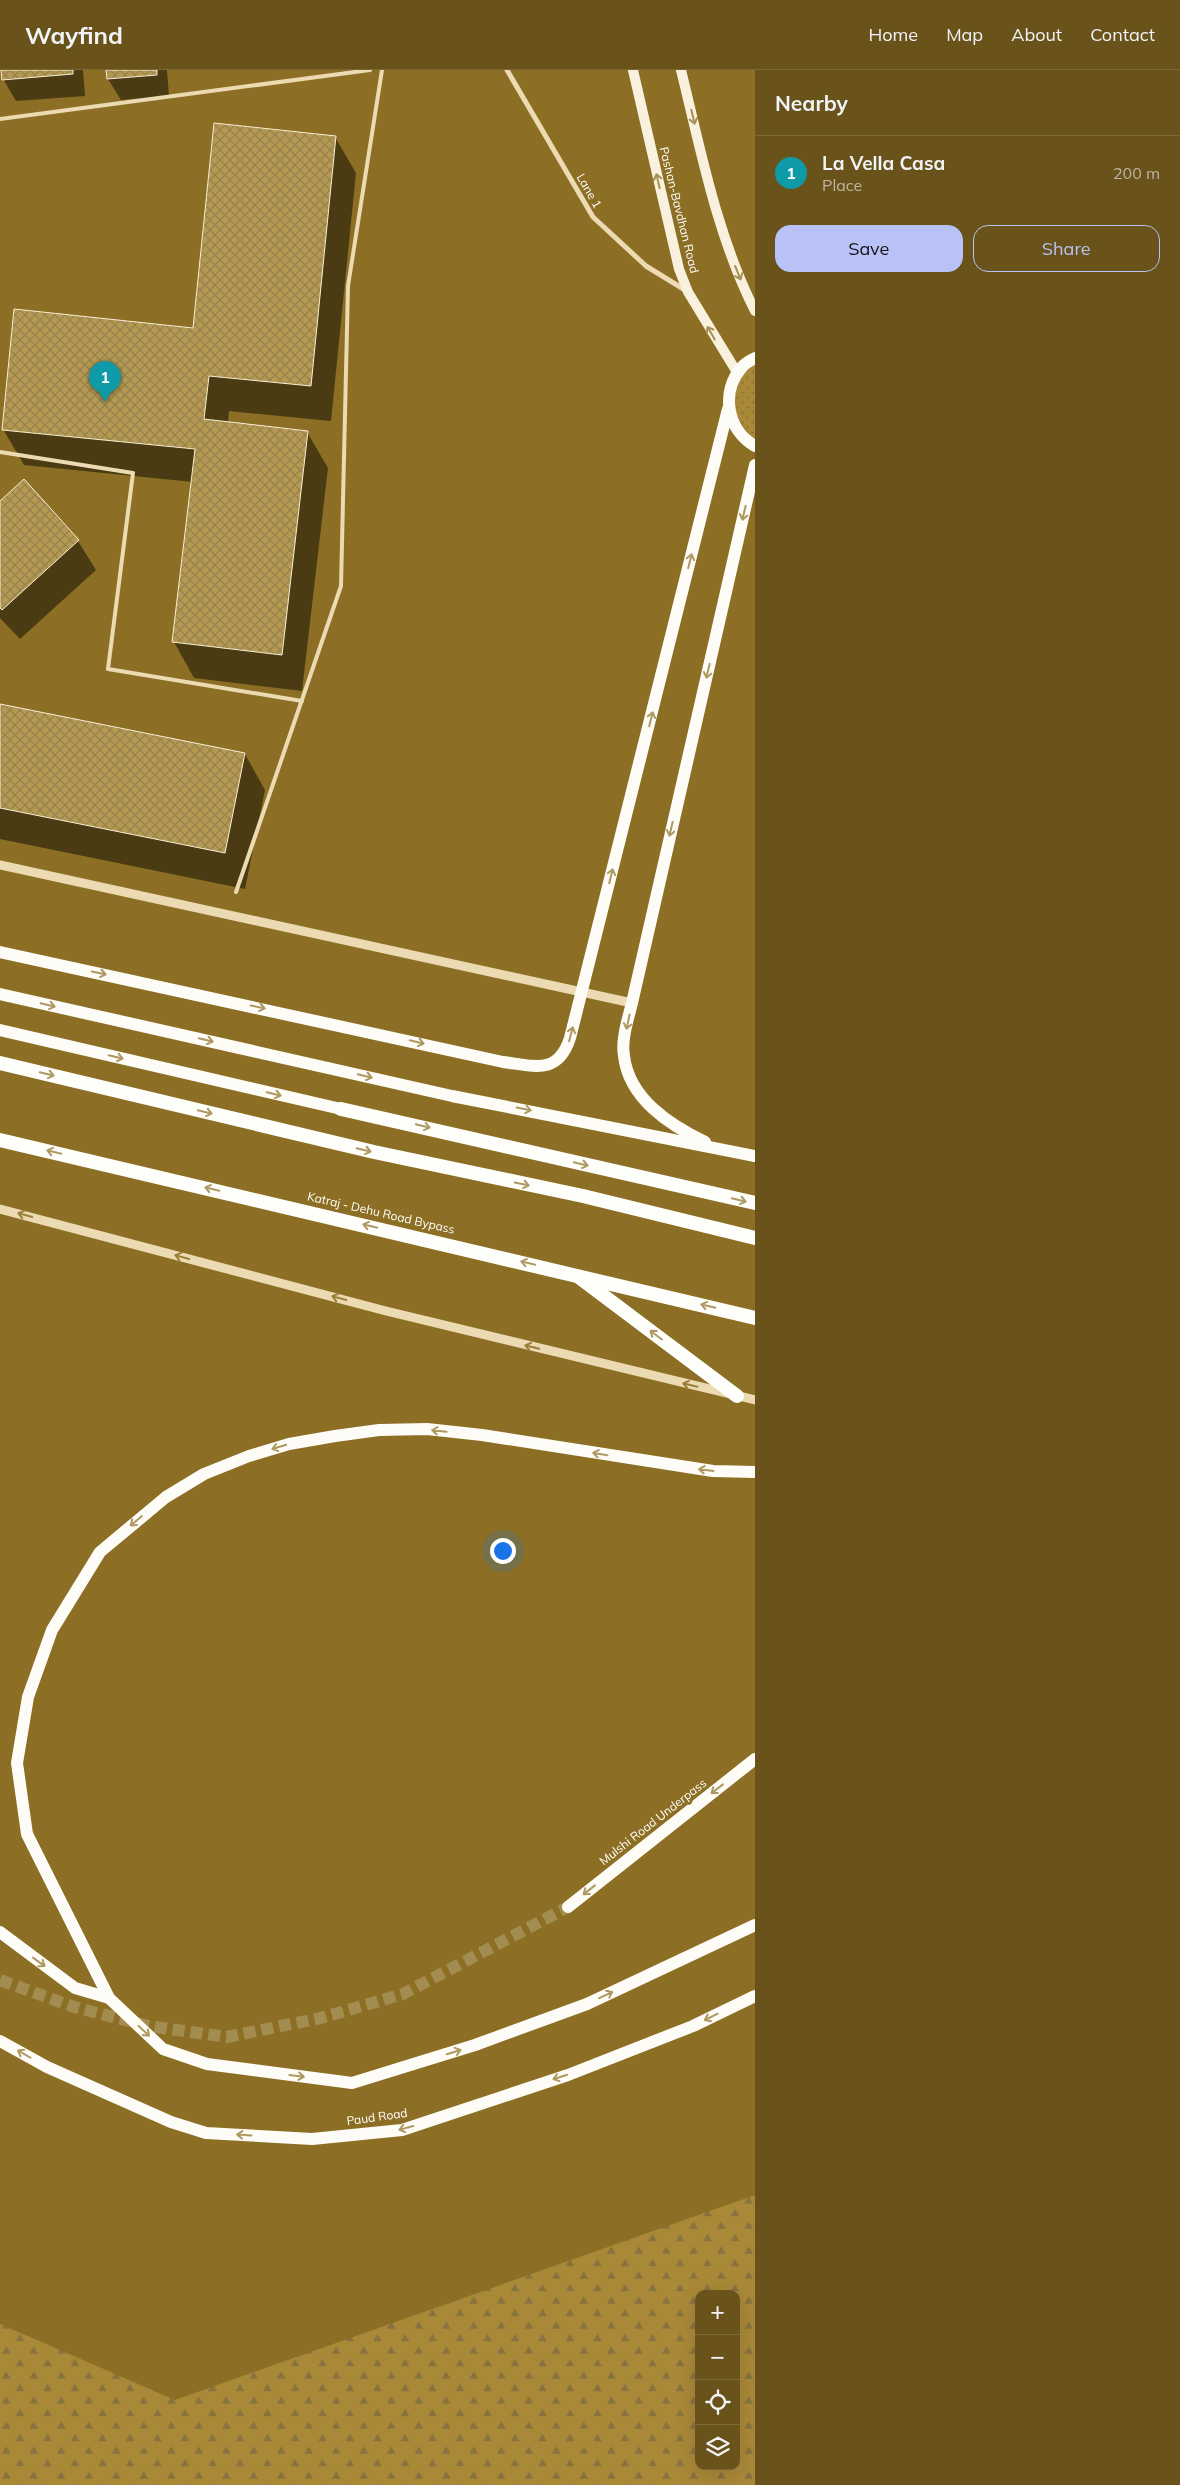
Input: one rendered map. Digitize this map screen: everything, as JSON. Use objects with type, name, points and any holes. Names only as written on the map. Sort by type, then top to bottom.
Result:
[{"type":"highway","points":[[0,1063],[374,1152],[583,1196],[755,1238]]},
{"type":"highway","points":[[341,1109],[755,1203]]},
{"type":"highway","name":"Katraj - Dehu Road Bypass","points":[[0,1140],[576,1274],[755,1318]]},
{"type":"highway","points":[[576,1274],[737,1396]]},
{"type":"main road","name":"Pashan-Bavdhan Road","points":[[633,70],[679,269],[688,292],[738,374]]},
{"type":"main road","points":[[681,70],[701,152],[732,256],[755,311]]},
{"type":"main road","points":[[0,952],[504,1062],[541,1067],[558,1062],[566,1050],[582,993],[728,409],[730,386],[742,366],[755,358]]},
{"type":"main road","points":[[728,409],[737,430],[755,446]]},
{"type":"main road","points":[[724,1152],[681,1131],[657,1114],[630,1080],[623,1056],[632,1003],[755,465]]},
{"type":"main road","points":[[0,994],[452,1096],[724,1152],[755,1156]]},
{"type":"main road","points":[[0,1030],[341,1109]]},
{"type":"main road","points":[[755,1472],[713,1471],[482,1435],[427,1430],[379,1430],[335,1436],[289,1444],[249,1456],[204,1474],[166,1497],[100,1552],[52,1630],[28,1697],[17,1762],[27,1834],[87,1950],[109,1998],[163,2049],[198,2061],[352,2083],[475,2045],[587,2004],[755,1925]]},
{"type":"main road","name":"Mulshi Road Underpass","points":[[568,1907],[755,1759]]},
{"type":"main road","points":[[0,1932],[75,1988],[109,1998]]},
{"type":"main road","name":"Paud Road","points":[[0,2040],[47,2067],[171,2122],[206,2132],[312,2139],[402,2130],[568,2075],[693,2026],[755,1996]]},
{"type":"street","name":"Lane 1","points":[[507,70],[592,217],[646,266],[688,292]]},
{"type":"street","points":[[0,866],[632,1003]]},
{"type":"street","points":[[0,1209],[386,1311],[755,1400]]},
{"type":"lane","points":[[0,119],[370,70]]},
{"type":"lane","points":[[236,892],[341,586],[348,286],[382,70]]},
{"type":"lane","points":[[0,452],[133,473],[108,669],[302,701]]},
{"type":"green space","points":[[755,363],[755,439],[740,421],[735,411],[734,401],[738,381],[745,371]]},
{"type":"green space","points":[[755,2195],[755,2485],[0,2485],[0,2324],[175,2400]]},
{"type":"building","points":[[1,70],[73,70],[73,74],[2,80]]},
{"type":"building","points":[[106,70],[157,70],[157,75],[107,79]]},
{"type":"building","points":[[214,123],[336,136],[311,386],[209,376],[204,419],[308,431],[282,655],[172,642],[195,449],[2,430],[14,309],[193,328]]},
{"type":"building","points":[[24,479],[79,540],[2,610],[0,608],[0,501]]},
{"type":"building","points":[[0,704],[245,753],[225,853],[0,808]]},
{"type":"tunnel","points":[[0,1980],[74,2007],[149,2026],[227,2037],[321,2018],[403,1994],[568,1907]]},
{"type":"place","name":"La Vella Casa","points":[[105,402]]}]
